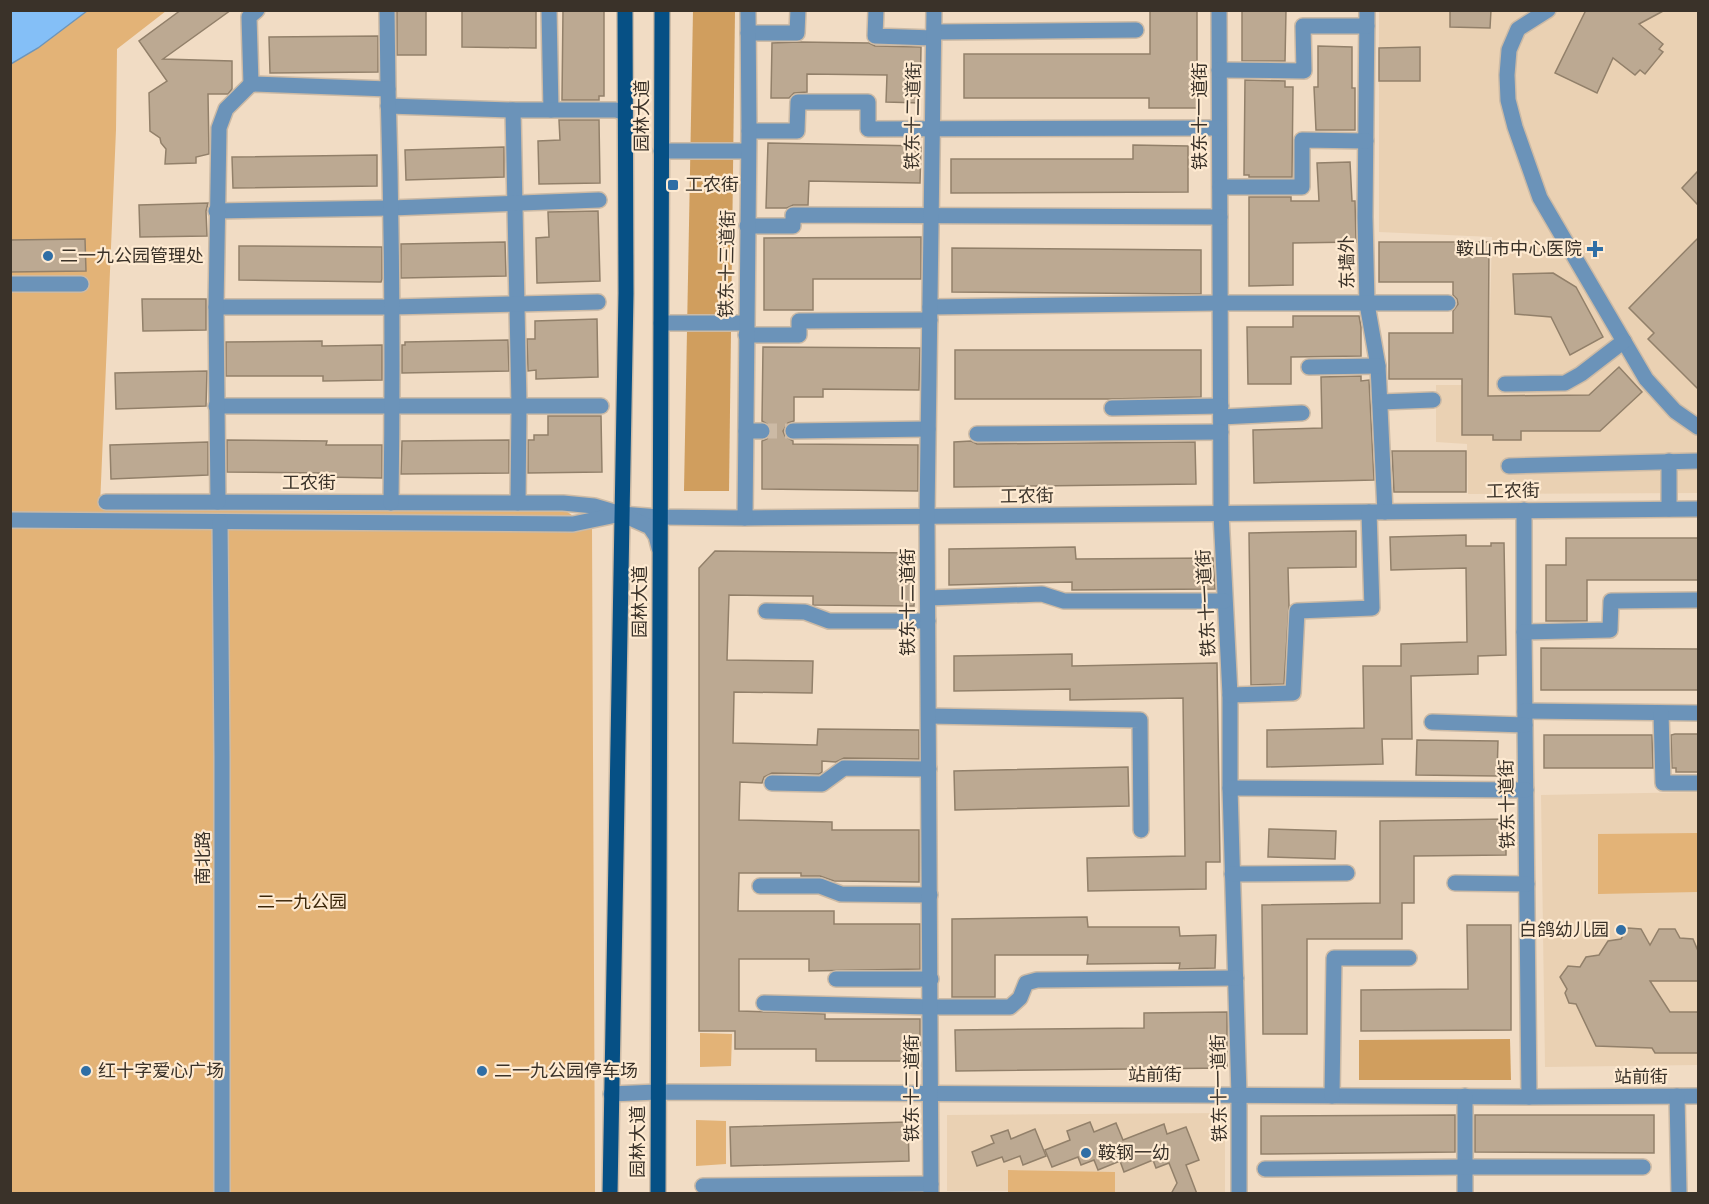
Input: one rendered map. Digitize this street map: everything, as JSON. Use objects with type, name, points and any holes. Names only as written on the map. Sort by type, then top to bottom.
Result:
[{"type":"main road","points":[[610,1194],[626,293],[625,10]]},
{"type":"main road","name":"园林大道","points":[[658,1194],[662,10]]},
{"type":"street","points":[[218,502],[216,211],[219,128],[226,109],[251,84],[249,17],[257,10]]},
{"type":"street","points":[[387,10],[393,406],[391,503]]},
{"type":"street","points":[[549,10],[551,110]]},
{"type":"street","name":"铁东十三道街","points":[[745,518],[748,10]]},
{"type":"street","points":[[748,33],[797,33],[798,10]]},
{"type":"street","points":[[876,10],[875,36],[1136,30]]},
{"type":"street","name":"铁东十二道街","points":[[931,1189],[927,516],[934,10]]},
{"type":"street","name":"铁东十一道街","points":[[1219,10],[1221,514],[1230,695],[1239,1194]]},
{"type":"street","points":[[1548,10],[1518,28],[1509,50],[1507,75],[1508,100],[1515,127],[1539,198],[1646,379],[1675,411],[1698,427]]},
{"type":"street","points":[[1219,70],[1304,71],[1303,26],[1367,18]]},
{"type":"street","name":"东墙外","points":[[1230,695],[1293,693],[1297,611],[1372,608],[1380,402],[1378,366],[1367,304],[1367,18]]},
{"type":"street","points":[[251,84],[388,89]]},
{"type":"street","points":[[749,131],[798,131],[798,102],[868,102],[868,129],[1219,128]]},
{"type":"street","points":[[388,106],[513,110],[616,110],[625,113]]},
{"type":"street","points":[[513,110],[519,406],[518,503]]},
{"type":"street","points":[[1220,187],[1302,187],[1302,140],[1366,141]]},
{"type":"street","points":[[661,151],[748,151]]},
{"type":"street","points":[[216,211],[391,208],[600,200]]},
{"type":"street","points":[[747,226],[793,226],[794,215],[1220,217]]},
{"type":"street","points":[[10,284],[81,284]]},
{"type":"street","points":[[216,308],[598,302]]},
{"type":"street","points":[[661,322],[799,335],[799,321],[930,313],[1219,303],[1448,303]]},
{"type":"street","points":[[1505,384],[1565,383],[1581,374],[1624,341]]},
{"type":"street","points":[[1309,367],[1378,366]]},
{"type":"street","points":[[1380,402],[1433,400]]},
{"type":"street","points":[[216,406],[602,406]]},
{"type":"street","points":[[1112,408],[1221,418]]},
{"type":"street","points":[[977,434],[1302,413]]},
{"type":"street","points":[[793,430],[928,429]]},
{"type":"street","points":[[746,431],[762,431]]},
{"type":"street","points":[[1669,461],[1669,509]]},
{"type":"street","points":[[1509,466],[1698,461]]},
{"type":"street","name":"工农街","points":[[106,501],[563,503],[594,506],[621,514],[745,518],[1698,509]]},
{"type":"street","name":"铁东十道街","points":[[1524,510],[1530,1097]]},
{"type":"street","points":[[10,520],[573,524],[621,514],[650,527],[656,536],[659,548]]},
{"type":"street","name":"南北路","points":[[220,522],[222,1194]]},
{"type":"street","points":[[928,598],[1042,594],[1064,601],[1224,601]]},
{"type":"street","points":[[1524,632],[1610,630],[1611,601],[1698,600]]},
{"type":"street","points":[[766,611],[805,612],[829,621],[928,621]]},
{"type":"street","points":[[1661,713],[1663,783],[1698,783]]},
{"type":"street","points":[[1432,722],[1698,713]]},
{"type":"street","points":[[929,716],[1140,720],[1141,830]]},
{"type":"street","points":[[772,783],[822,784],[844,768],[929,769]]},
{"type":"street","points":[[1230,788],[1526,790]]},
{"type":"street","points":[[1232,873],[1347,873]]},
{"type":"street","points":[[1455,883],[1527,884]]},
{"type":"street","points":[[760,886],[820,886],[840,894],[930,895]]},
{"type":"street","points":[[1332,1096],[1334,958],[1409,958]]},
{"type":"street","points":[[764,1003],[931,1007],[1010,1006],[1020,998],[1026,983],[1037,980],[1236,978]]},
{"type":"street","points":[[836,979],[931,979]]},
{"type":"street","name":"站前街","points":[[611,1094],[657,1092],[1698,1096]]},
{"type":"street","points":[[1465,1096],[1465,1194]]},
{"type":"street","points":[[1677,1096],[1679,1194]]},
{"type":"street","points":[[1265,1169],[1644,1167]]},
{"type":"street","points":[[703,1186],[931,1189]]},
{"type":"shaded area","points":[[693,11],[735,11],[729,491],[684,491]]},
{"type":"shaded area","name":"鞍山市中心医院","points":[[1379,11],[1698,11],[1698,493],[1468,494],[1467,444],[1436,442],[1436,385],[1488,385],[1492,237],[1379,232]]},
{"type":"shaded area","name":"白鸽幼儿园","points":[[1698,792],[1698,1065],[1545,1067],[1541,795]]},
{"type":"shaded area","points":[[1510,1039],[1511,1080],[1359,1080],[1359,1040]]},
{"type":"shaded area","name":"鞍钢一幼","points":[[1225,1113],[1225,1193],[1009,1194],[1008,1191],[947,1191],[947,1115]]},
{"type":"green space","name":"二一九公园","points":[[10,11],[166,11],[117,49],[116,130],[100,506],[566,511],[592,529],[595,1193],[11,1193]]},
{"type":"green space","points":[[1698,833],[1698,892],[1598,894],[1598,834]]},
{"type":"green space","points":[[700,1033],[732,1034],[731,1066],[700,1067]]},
{"type":"green space","points":[[696,1120],[726,1121],[726,1164],[696,1166]]},
{"type":"green space","points":[[1008,1170],[1115,1172],[1115,1193],[1008,1193]]},
{"type":"water","points":[[11,10],[87,11],[38,48],[11,64]]},
{"type":"building","points":[[181,10],[231,10],[163,59],[232,61],[232,89],[228,94],[208,94],[209,154],[196,157],[196,163],[165,164],[166,149],[160,138],[150,131],[149,93],[167,81],[139,41]]},
{"type":"building","points":[[397,10],[426,10],[426,55],[397,55]]},
{"type":"building","points":[[462,10],[536,10],[536,48],[462,47]]},
{"type":"building","points":[[563,10],[604,10],[604,96],[599,96],[599,100],[562,100]]},
{"type":"building","points":[[1150,10],[1197,10],[1197,108],[1149,108],[1149,98],[964,98],[964,54],[1150,54]]},
{"type":"building","points":[[1242,10],[1286,10],[1285,61],[1242,61]]},
{"type":"building","points":[[1450,10],[1491,10],[1490,28],[1450,27]]},
{"type":"building","points":[[1586,10],[1665,10],[1639,24],[1663,44],[1659,49],[1663,52],[1645,74],[1640,70],[1635,75],[1613,58],[1597,93],[1555,73]]},
{"type":"building","points":[[378,36],[378,72],[270,73],[269,37]]},
{"type":"building","points":[[772,43],[869,43],[875,46],[921,47],[920,103],[886,102],[887,75],[807,74],[807,92],[794,93],[789,98],[771,98]]},
{"type":"building","points":[[1318,46],[1352,47],[1355,130],[1316,130],[1314,87],[1318,87]]},
{"type":"building","points":[[1420,47],[1420,81],[1379,81],[1379,48]]},
{"type":"building","points":[[1245,80],[1285,81],[1285,87],[1293,87],[1292,177],[1244,175]]},
{"type":"building","points":[[559,120],[599,120],[600,183],[539,184],[538,141],[560,140]]},
{"type":"building","points":[[768,143],[921,146],[920,183],[809,181],[808,205],[766,208]]},
{"type":"building","points":[[1133,145],[1188,146],[1188,192],[951,193],[951,159],[1133,159]]},
{"type":"building","points":[[504,147],[504,177],[406,180],[405,150]]},
{"type":"building","points":[[377,155],[377,186],[233,188],[232,157]]},
{"type":"building","points":[[1350,162],[1352,201],[1355,201],[1356,242],[1293,243],[1293,285],[1249,286],[1249,197],[1291,197],[1291,201],[1319,201],[1317,163]]},
{"type":"building","points":[[1698,171],[1698,205],[1682,188]]},
{"type":"building","points":[[208,203],[207,236],[140,237],[139,205]]},
{"type":"building","points":[[598,211],[600,281],[537,283],[536,238],[549,237],[548,212]]},
{"type":"building","points":[[921,237],[921,279],[813,279],[813,310],[764,310],[764,238]]},
{"type":"building","points":[[1698,238],[1698,389],[1648,339],[1654,333],[1629,308]]},
{"type":"building","name":"二一九公园管理处","points":[[85,239],[86,271],[10,272],[10,240]]},
{"type":"building","points":[[505,242],[506,276],[401,278],[401,244]]},
{"type":"building","points":[[1379,242],[1489,242],[1488,396],[1589,395],[1619,367],[1642,392],[1600,431],[1521,431],[1521,440],[1493,440],[1493,435],[1462,435],[1462,379],[1389,379],[1389,333],[1453,333],[1453,311],[1458,304],[1453,295],[1453,282],[1379,282]]},
{"type":"building","points":[[239,246],[382,247],[382,279],[381,282],[239,280]]},
{"type":"building","points":[[952,248],[1201,250],[1201,294],[952,292]]},
{"type":"building","points":[[1553,273],[1576,287],[1603,337],[1570,355],[1551,317],[1515,314],[1513,274]]},
{"type":"building","points":[[142,299],[206,299],[206,330],[143,331]]},
{"type":"building","points":[[1293,316],[1359,316],[1361,356],[1291,357],[1291,384],[1248,384],[1247,327],[1293,327]]},
{"type":"building","points":[[597,319],[598,377],[536,379],[536,370],[528,371],[527,339],[535,339],[535,321]]},
{"type":"building","points":[[508,340],[509,371],[402,373],[402,345],[405,345],[405,342]]},
{"type":"building","points":[[322,341],[322,346],[382,345],[382,380],[323,381],[323,376],[226,376],[226,342]]},
{"type":"building","points":[[763,347],[920,348],[919,390],[823,389],[823,397],[794,397],[794,421],[788,423],[783,431],[785,436],[793,441],[793,444],[918,445],[918,491],[762,489],[762,441],[767,439],[772,432],[770,426],[762,421]]},
{"type":"building","points":[[955,350],[1201,350],[1201,397],[955,399]]},
{"type":"building","points":[[207,371],[206,406],[116,409],[115,373]]},
{"type":"building","points":[[1361,376],[1361,381],[1369,380],[1374,480],[1254,483],[1253,430],[1322,428],[1321,377]]},
{"type":"building","points":[[548,416],[601,416],[602,472],[528,473],[528,440],[534,440],[534,435],[548,435]]},
{"type":"building","points":[[227,440],[327,441],[326,445],[382,445],[382,478],[323,477],[323,473],[227,472]]},
{"type":"building","points":[[509,440],[509,473],[401,474],[402,441]]},
{"type":"building","points":[[971,441],[977,444],[1195,442],[1196,484],[954,487],[954,442]]},
{"type":"building","points":[[208,442],[208,475],[111,479],[110,445]]},
{"type":"building","points":[[1392,451],[1466,451],[1466,492],[1394,492]]},
{"type":"building","points":[[1356,531],[1356,567],[1288,568],[1289,606],[1284,684],[1251,685],[1249,533]]},
{"type":"building","points":[[1466,535],[1466,546],[1491,546],[1491,543],[1504,543],[1506,655],[1478,656],[1478,674],[1411,676],[1412,739],[1382,739],[1383,764],[1267,767],[1267,730],[1364,728],[1363,666],[1401,666],[1401,644],[1467,642],[1466,568],[1391,570],[1390,537]]},
{"type":"building","points":[[1566,538],[1698,538],[1698,580],[1587,580],[1587,621],[1546,621],[1546,565],[1566,565]]},
{"type":"building","points":[[1075,547],[1076,559],[1213,558],[1215,589],[1072,590],[1072,582],[949,585],[949,549]]},
{"type":"building","points":[[715,551],[915,553],[914,606],[813,605],[813,596],[729,595],[727,660],[813,661],[812,693],[734,692],[733,743],[817,745],[818,729],[919,730],[919,759],[844,758],[836,762],[822,761],[822,772],[819,774],[772,773],[764,777],[762,783],[740,782],[739,820],[832,822],[832,830],[919,830],[919,882],[834,881],[820,876],[801,876],[801,873],[739,873],[738,911],[834,911],[834,924],[920,924],[920,969],[809,971],[809,959],[739,959],[739,1011],[825,1014],[825,1019],[920,1019],[920,1061],[816,1061],[816,1049],[735,1049],[735,1031],[699,1031],[699,568]]},
{"type":"building","points":[[1541,648],[1698,649],[1698,690],[1541,690]]},
{"type":"building","points":[[1072,654],[1072,666],[1217,663],[1220,862],[1206,862],[1206,889],[1088,891],[1087,858],[1185,856],[1183,698],[1070,700],[1070,689],[954,691],[954,656]]},
{"type":"building","points":[[1698,734],[1698,772],[1676,772],[1676,768],[1672,768],[1671,735]]},
{"type":"building","points":[[1544,735],[1652,735],[1653,768],[1544,768]]},
{"type":"building","points":[[1417,740],[1498,741],[1497,776],[1416,775]]},
{"type":"building","points":[[1128,767],[1129,806],[955,810],[954,771]]},
{"type":"building","points":[[1506,819],[1506,855],[1414,856],[1414,903],[1402,903],[1402,939],[1307,939],[1307,1034],[1263,1034],[1262,905],[1380,903],[1380,821]]},
{"type":"building","points":[[1269,829],[1336,831],[1335,859],[1268,857]]},
{"type":"building","points":[[1087,917],[1088,927],[1179,927],[1180,936],[1216,935],[1215,968],[1179,969],[1180,963],[1087,964],[1088,955],[995,955],[995,997],[952,997],[952,919]]},
{"type":"building","points":[[1467,925],[1511,925],[1511,1030],[1361,1031],[1361,990],[1468,989]]},
{"type":"building","points":[[1628,928],[1641,929],[1650,945],[1659,929],[1675,929],[1680,938],[1693,939],[1698,951],[1698,981],[1650,981],[1670,1012],[1698,1012],[1698,1053],[1655,1053],[1652,1048],[1596,1046],[1576,1004],[1569,1003],[1565,993],[1567,989],[1560,977],[1568,966],[1580,967],[1586,957],[1599,955],[1608,941],[1621,939]]},
{"type":"building","points":[[1227,1012],[1227,1068],[956,1071],[955,1030],[1144,1028],[1144,1013]]},
{"type":"building","points":[[1455,1115],[1455,1152],[1261,1154],[1261,1116]]},
{"type":"building","points":[[1475,1115],[1654,1115],[1654,1153],[1475,1152]]},
{"type":"building","points":[[908,1122],[909,1161],[731,1166],[730,1127]]},
{"type":"building","points":[[1090,1122],[1094,1132],[1116,1123],[1123,1140],[1164,1124],[1167,1134],[1186,1127],[1199,1160],[1186,1165],[1197,1194],[1171,1194],[1177,1183],[1169,1163],[1156,1168],[1153,1160],[1124,1172],[1120,1161],[1098,1170],[1094,1160],[1081,1165],[1078,1157],[1052,1167],[1045,1150],[1070,1140],[1067,1131]]},
{"type":"building","points":[[1035,1129],[1046,1156],[1023,1165],[1020,1156],[1004,1162],[1002,1157],[977,1166],[972,1152],[994,1143],[991,1136],[1008,1130],[1011,1139]]},
{"type":"tunnel","points":[[762,431],[793,431]]},
{"type":"place","name":"工农街","points":[[673,185]]},
{"type":"place","name":"鞍山市中心医院","points":[[1595,249]]},
{"type":"place","name":"二一九公园管理处","points":[[48,256]]},
{"type":"place","name":"白鸽幼儿园","points":[[1621,930]]},
{"type":"place","name":"红十字爱心广场","points":[[86,1071]]},
{"type":"place","name":"二一九公园停车场","points":[[482,1071]]},
{"type":"place","name":"鞍钢一幼","points":[[1086,1153]]}]
